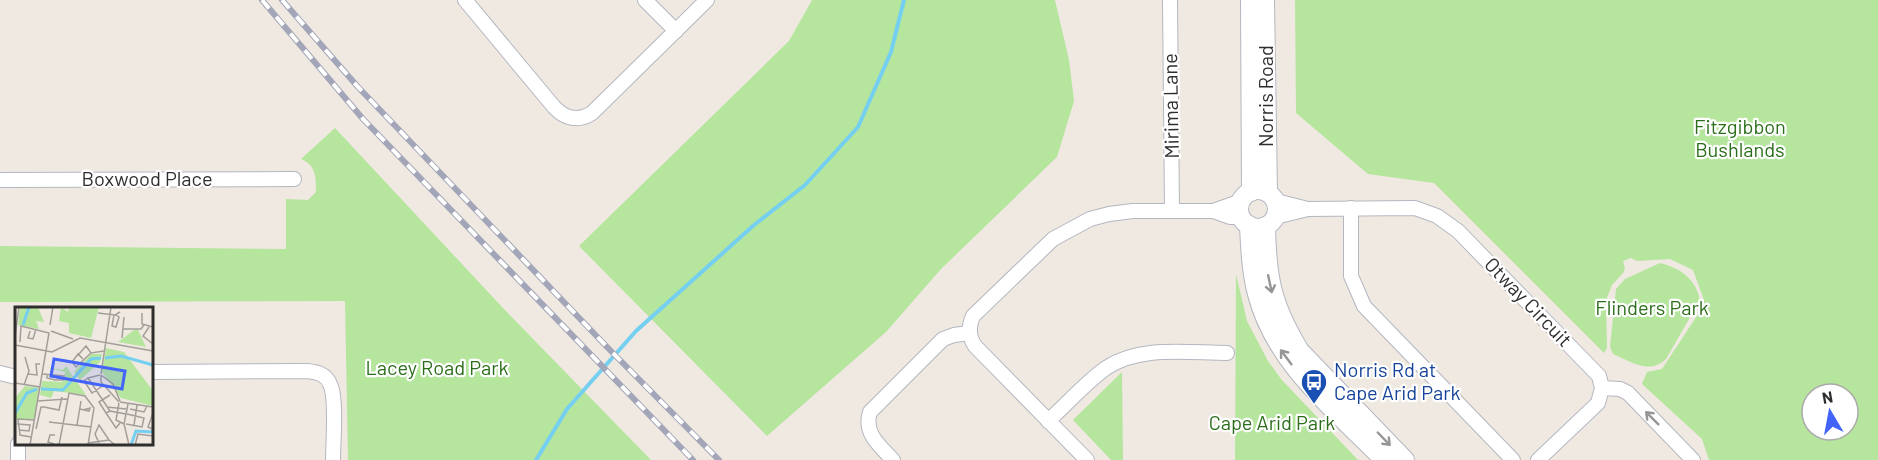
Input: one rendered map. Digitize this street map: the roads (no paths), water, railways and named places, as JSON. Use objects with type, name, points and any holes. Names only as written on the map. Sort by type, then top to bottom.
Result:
[{"type":"main road","name":"Norris Road","points":[[1250,0],[1258,209],[1270,287],[1279,312],[1300,351],[1404,460]]},
{"type":"main road","name":"Norris Road","points":[[1265,0],[1256,293],[1264,318],[1280,349],[1301,376],[1384,460]]},
{"type":"street","points":[[465,0],[554,107],[570,118],[582,118],[592,112],[707,0]]},
{"type":"street","points":[[645,0],[676,31]]},
{"type":"street","name":"Mirima Lane","points":[[1170,0],[1172,211]]},
{"type":"street","name":"Boxwood Place","points":[[0,180],[294,178]]},
{"type":"street","points":[[1351,208],[1351,276],[1364,306],[1513,460]]},
{"type":"street","name":"Otway Circuit","points":[[969,333],[971,321],[978,311],[1040,250],[1067,230],[1090,219],[1109,214],[1172,211],[1213,211],[1230,217],[1258,209],[1415,208],[1448,222],[1593,368],[1599,376],[1602,388]]},
{"type":"street","points":[[893,460],[872,437],[868,425],[870,411],[943,339],[969,333],[975,346],[1087,460]]},
{"type":"street","points":[[1048,421],[1103,371],[1126,358],[1152,354],[1227,353]]},
{"type":"street","points":[[153,372],[307,371],[321,374],[330,383],[333,394],[333,460]]},
{"type":"street","points":[[0,373],[15,377]]},
{"type":"street","points":[[1538,460],[1594,407],[1600,399],[1602,388],[1620,389],[1628,393],[1693,460]]},
{"type":"waterway","points":[[536,460],[567,409],[636,331],[754,225],[805,185],[858,127],[891,52],[904,0]]},
{"type":"railway","points":[[262,0],[363,119],[693,460]]},
{"type":"railway","points":[[282,0],[358,87],[607,347],[719,460]]},
{"type":"place","name":"Norris Rd at Cape Arid Park","points":[[1314,405]]},
{"type":"park label","name":"Fitzgibbon Bushlands","points":[[1740,138]]},
{"type":"park label","name":"Flinders Park","points":[[1652,308]]},
{"type":"park label","name":"Lacey Road Park","points":[[437,368]]},
{"type":"park label","name":"Cape Arid Park","points":[[1272,423]]}]
